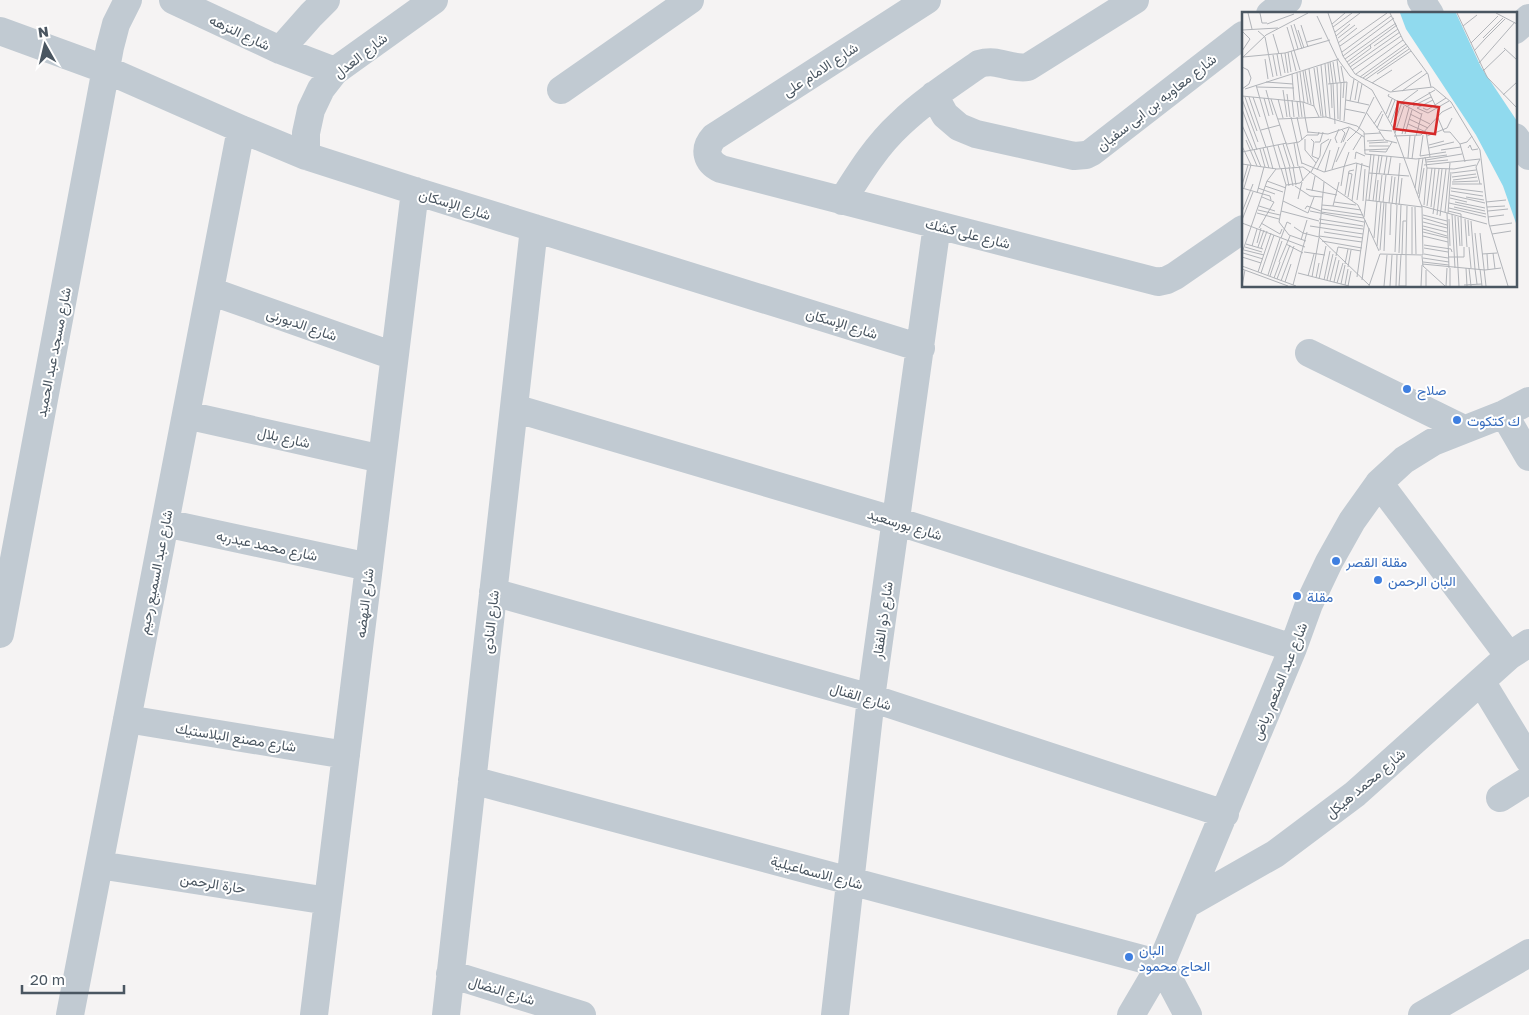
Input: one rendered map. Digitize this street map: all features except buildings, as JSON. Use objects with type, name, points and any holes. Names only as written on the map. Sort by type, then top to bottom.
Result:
[{"type":"street","name":"شارع مسجد عبد الحميد","points":[[0,634],[110,47],[116,24],[128,0]]},
{"type":"street","name":"شارع النزهه","points":[[173,0],[280,50],[336,71]]},
{"type":"street","name":"شارع النزهه","points":[[280,50],[326,0]]},
{"type":"street","name":"شارع العدل","points":[[306,156],[306,133],[311,110],[321,89],[336,71],[434,0]]},
{"type":"street","points":[[561,90],[690,0]]},
{"type":"street","name":"شارع الامام على","points":[[714,137],[927,0]]},
{"type":"street","points":[[1273,12],[1288,0]]},
{"type":"street","points":[[1421,0],[1429,12]]},
{"type":"street","points":[[842,201],[868,161],[898,125],[934,95],[980,64],[994,62],[1019,68],[1028,67],[1133,1]]},
{"type":"street","points":[[1516,29],[1529,18]]},
{"type":"street","name":"شارع الإسكان","points":[[0,31],[107,70],[306,156],[921,348]]},
{"type":"street","name":"شارع معاويه بن ابى سفيان","points":[[934,95],[945,115],[959,127],[976,134],[1074,156],[1086,154],[1092,152],[1242,36]]},
{"type":"street","name":"شارع عبد السميع رحيم","points":[[78,1014],[99,865],[241,129]]},
{"type":"street","name":"شارع على كشك","points":[[714,137],[710,142],[707,152],[708,158],[715,167],[720,169],[1158,282],[1175,276],[1242,230]]},
{"type":"street","points":[[1516,138],[1529,156]]},
{"type":"street","name":"شارع النهضه","points":[[314,1015],[414,191]]},
{"type":"street","name":"شارع ذو الفقار","points":[[834,1015],[871,698],[937,225]]},
{"type":"street","name":"شارع النادى","points":[[446,1015],[534,228]]},
{"type":"street","name":"شارع الدبورنى","points":[[210,292],[394,356]]},
{"type":"street","points":[[1309,353],[1464,430]]},
{"type":"street","name":"شارع عبد المنعم رياض","points":[[1131,1015],[1161,964],[1294,648],[1309,604],[1329,562],[1352,521],[1379,482],[1404,460],[1433,442],[1504,414],[1529,400]]},
{"type":"street","name":"شارع بورسعيد","points":[[514,408],[896,521],[1294,648]]},
{"type":"street","points":[[1504,414],[1529,457]]},
{"type":"street","name":"شارع بلال","points":[[186,415],[382,459]]},
{"type":"street","points":[[1379,482],[1519,650]]},
{"type":"street","name":"شارع محمد عبدربه","points":[[165,523],[369,567]]},
{"type":"street","name":"شارع القنال","points":[[493,592],[871,698],[1225,814]]},
{"type":"street","name":"شارع محمد هيكل","points":[[1187,904],[1275,854],[1355,794],[1481,681],[1519,650]]},
{"type":"street","points":[[1481,681],[1529,760]]},
{"type":"street","name":"شارع مصنع البلاستيك","points":[[127,719],[346,755]]},
{"type":"street","name":"شارع الاسماعيلية","points":[[472,780],[1161,964]]},
{"type":"street","points":[[1500,798],[1529,780]]},
{"type":"street","name":"حارة الرحمن","points":[[99,865],[328,901]]},
{"type":"street","points":[[1422,1015],[1529,953]]},
{"type":"street","points":[[1161,964],[1188,1015]]},
{"type":"street","name":"شارع النضال","points":[[450,974],[582,1015]]},
{"type":"place","name":"صلاح","points":[[1407,389]]},
{"type":"place","name":"ك كتكوت","points":[[1457,420]]},
{"type":"place","name":"مقلة القصر","points":[[1336,561]]},
{"type":"place","name":"البان الرحمن","points":[[1378,580]]},
{"type":"place","name":"مقلة","points":[[1297,596]]},
{"type":"place","name":"البان الحاج محمود","points":[[1129,957]]}]
